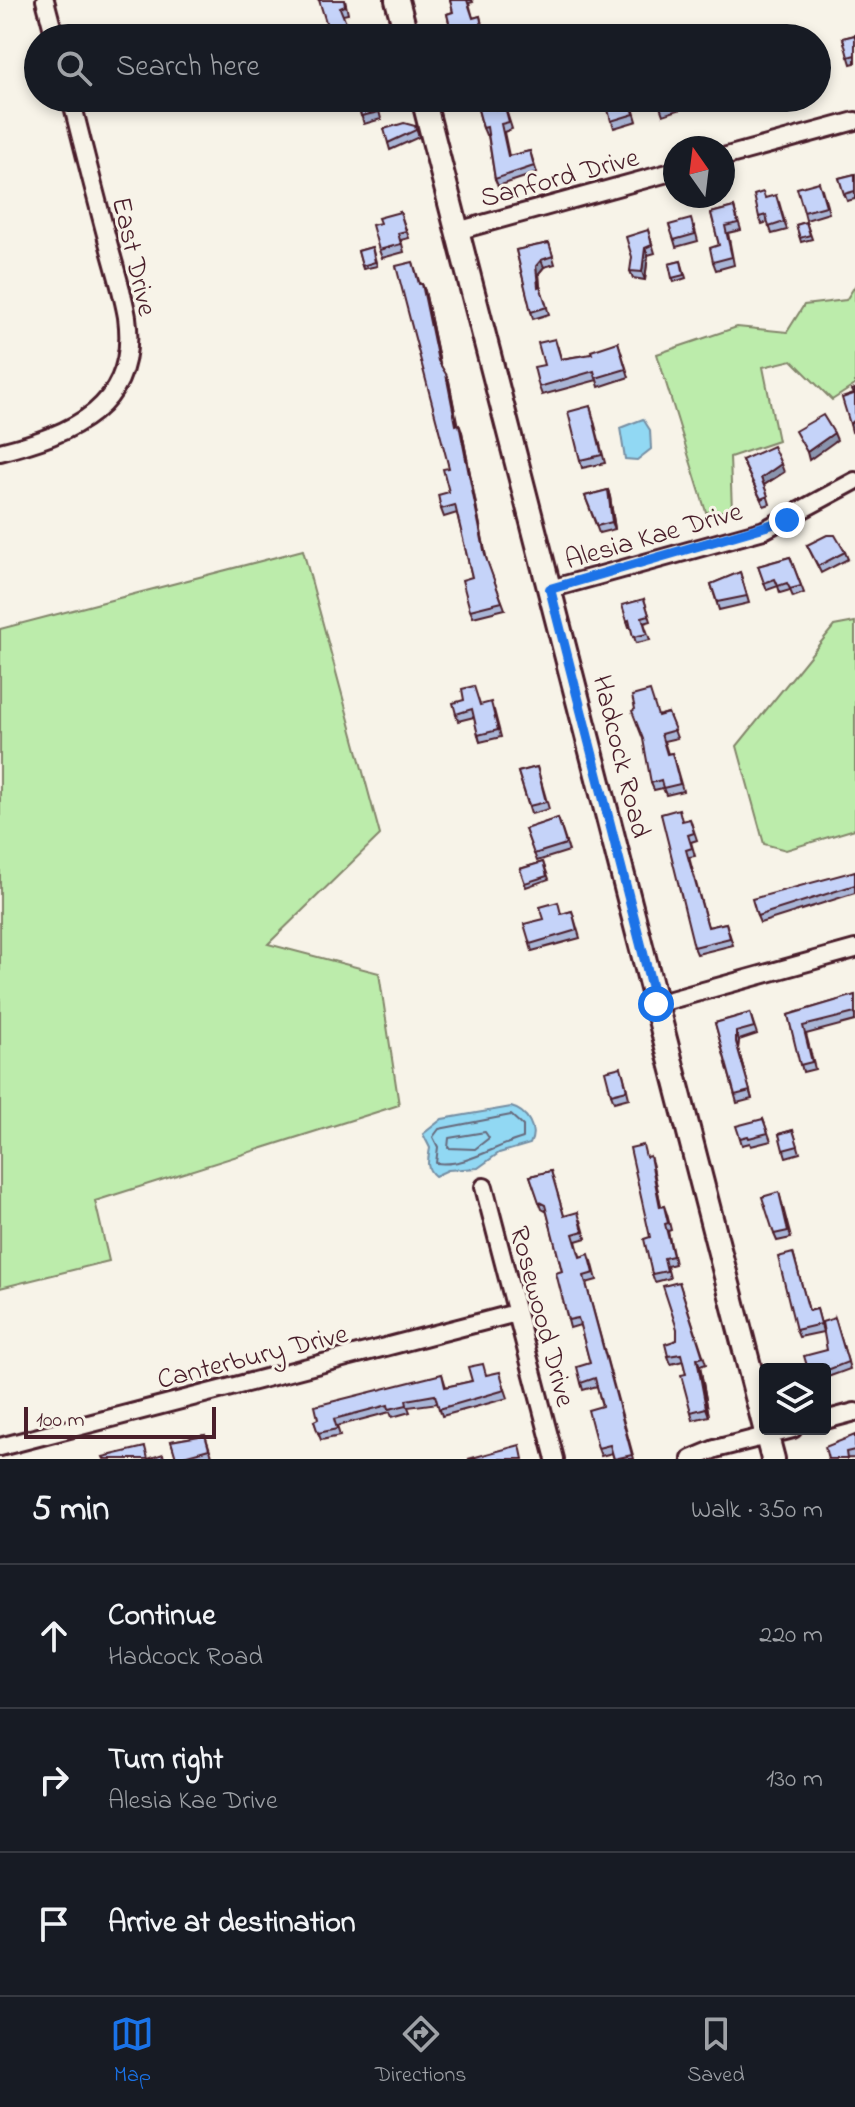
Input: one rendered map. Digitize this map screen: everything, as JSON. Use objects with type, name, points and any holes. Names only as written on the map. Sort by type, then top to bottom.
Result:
[{"type":"street","points":[[45,0],[51,24]]},
{"type":"street","points":[[397,0],[403,24]]},
{"type":"street","name":"East Drive","points":[[0,452],[53,438],[83,422],[110,394],[125,359],[125,310],[75,112]]},
{"type":"street","name":"Hadcock Road","points":[[427,112],[759,1404]]},
{"type":"street","points":[[735,154],[855,121]]},
{"type":"street","name":"Sanford Drive","points":[[457,231],[663,174]]},
{"type":"street","name":"Alesia Kae Drive","points":[[550,589],[764,530],[855,481]]},
{"type":"street","points":[[656,1004],[855,949]]},
{"type":"street","name":"Rosewood Drive","points":[[484,1187],[555,1459]]},
{"type":"street","name":"Canterbury Drive","points":[[0,1447],[516,1313]]},
{"type":"street","points":[[831,1418],[855,1412]]},
{"type":"street","points":[[691,1459],[759,1434]]},
{"type":"street","name":"Hadcock Road","points":[[767,1435],[773,1459]]},
{"type":"green space","points":[[855,286],[855,385],[832,400],[792,360],[763,367],[778,441],[730,457],[732,511],[706,512],[657,354],[737,327],[787,332],[804,305],[846,300]]},
{"type":"green space","points":[[303,550],[380,835],[268,944],[379,973],[399,1105],[95,1201],[109,1261],[0,1288],[0,629]]},
{"type":"green space","points":[[855,622],[855,829],[786,850],[764,844],[737,746],[834,626]]},
{"type":"water","points":[[643,419],[650,430],[651,449],[637,460],[625,459],[620,428]]},
{"type":"water","points":[[511,1107],[522,1112],[530,1121],[533,1132],[530,1144],[499,1153],[478,1168],[448,1170],[435,1176],[432,1173],[428,1164],[430,1148],[423,1134],[442,1119]]},
{"type":"building","points":[[319,0],[344,0],[345,6],[340,8],[346,24],[327,24]]},
{"type":"building","points":[[450,0],[467,0],[473,18],[480,16],[482,24],[449,24],[447,14],[453,12]]},
{"type":"building","points":[[855,35],[855,55],[848,57],[843,38]]},
{"type":"building","points":[[479,112],[506,112],[509,122],[501,124],[508,156],[530,151],[534,166],[495,179],[487,127],[483,128]]},
{"type":"building","points":[[609,112],[634,112],[634,114],[611,121]]},
{"type":"building","points":[[404,123],[415,126],[416,130],[388,143],[384,129]]},
{"type":"building","points":[[855,174],[855,191],[844,194],[839,178]]},
{"type":"building","points":[[819,182],[826,206],[804,212],[797,188]]},
{"type":"building","points":[[763,192],[765,198],[776,195],[784,222],[769,227],[766,215],[759,217],[754,195]]},
{"type":"building","points":[[734,208],[738,223],[725,226],[732,257],[713,262],[710,248],[719,245],[711,213]]},
{"type":"building","points":[[400,212],[406,231],[398,233],[401,244],[379,250],[372,225],[380,223],[378,218]]},
{"type":"building","points":[[691,219],[695,234],[674,240],[669,225]]},
{"type":"building","points":[[806,222],[810,235],[800,238],[796,225]]},
{"type":"building","points":[[648,230],[652,245],[645,248],[642,272],[630,271],[632,257],[626,237]]},
{"type":"building","points":[[549,243],[553,256],[541,260],[536,266],[538,287],[547,307],[531,312],[516,250]]},
{"type":"building","points":[[372,247],[375,262],[362,266],[358,251]]},
{"type":"building","points":[[681,261],[684,275],[672,278],[669,264]]},
{"type":"building","points":[[413,262],[419,284],[422,284],[438,361],[446,374],[456,425],[459,424],[485,555],[502,602],[470,610],[462,580],[472,577],[455,505],[441,509],[438,495],[449,492],[443,469],[449,468],[396,266]]},
{"type":"building","points":[[555,339],[561,359],[592,354],[591,351],[618,342],[626,369],[596,378],[594,371],[539,387],[534,367],[544,365],[538,343]]},
{"type":"building","points":[[855,389],[855,420],[850,424],[842,398],[854,394],[852,390]]},
{"type":"building","points":[[590,406],[602,455],[580,460],[568,412]]},
{"type":"building","points":[[823,415],[834,433],[807,452],[795,431]]},
{"type":"building","points":[[773,446],[781,464],[761,478],[768,496],[761,499],[742,460]]},
{"type":"building","points":[[608,490],[612,522],[597,526],[585,496]]},
{"type":"building","points":[[827,535],[835,535],[845,552],[818,566],[807,545]]},
{"type":"building","points":[[790,557],[801,586],[790,589],[787,583],[778,586],[775,579],[764,583],[758,566]]},
{"type":"building","points":[[740,572],[747,596],[717,602],[711,584]]},
{"type":"building","points":[[644,599],[649,615],[642,617],[647,634],[633,637],[622,605]]},
{"type":"building","points":[[474,686],[480,705],[491,702],[498,730],[478,735],[472,709],[456,714],[453,703],[464,700],[462,689]]},
{"type":"building","points":[[650,691],[658,716],[668,713],[675,730],[661,734],[667,754],[672,753],[680,784],[663,788],[661,780],[651,783],[643,739],[632,711],[635,709],[632,696]]},
{"type":"building","points":[[537,767],[546,802],[529,806],[518,772]]},
{"type":"building","points":[[679,809],[682,821],[690,819],[694,833],[688,835],[692,848],[686,850],[708,927],[726,923],[730,938],[694,947],[661,814]]},
{"type":"building","points":[[558,818],[566,844],[534,854],[525,829]]},
{"type":"building","points":[[543,862],[547,876],[525,883],[520,869]]},
{"type":"building","points":[[855,871],[855,885],[757,916],[752,899]]},
{"type":"building","points":[[558,902],[561,914],[572,911],[577,930],[530,944],[524,924],[544,919],[540,907]]},
{"type":"building","points":[[855,995],[855,1013],[803,1026],[812,1062],[800,1065],[788,1015]]},
{"type":"building","points":[[750,1013],[754,1027],[736,1032],[736,1042],[750,1091],[735,1095],[715,1023]]},
{"type":"building","points":[[621,1067],[627,1090],[611,1094],[605,1071]]},
{"type":"building","points":[[763,1119],[768,1133],[740,1138],[736,1126]]},
{"type":"building","points":[[793,1130],[798,1146],[783,1150],[779,1134]]},
{"type":"building","points":[[643,1145],[646,1157],[650,1156],[660,1207],[664,1206],[673,1256],[664,1258],[667,1271],[652,1274],[644,1239],[650,1237],[630,1148]]},
{"type":"building","points":[[551,1171],[564,1216],[578,1212],[583,1231],[573,1234],[580,1257],[589,1254],[594,1273],[584,1276],[632,1455],[614,1459],[610,1445],[598,1448],[588,1410],[602,1406],[595,1378],[581,1383],[577,1367],[590,1363],[578,1318],[568,1320],[556,1273],[562,1271],[545,1205],[539,1202],[530,1176]]},
{"type":"building","points":[[779,1192],[788,1231],[774,1234],[762,1197]]},
{"type":"building","points":[[793,1253],[809,1311],[817,1309],[821,1324],[796,1330],[778,1257]]},
{"type":"building","points":[[679,1282],[703,1357],[697,1359],[706,1408],[691,1412],[681,1375],[686,1374],[681,1354],[668,1356],[665,1344],[677,1340],[677,1329],[663,1286]]},
{"type":"building","points":[[835,1318],[848,1362],[831,1369],[831,1363],[806,1363],[804,1356],[827,1350],[822,1322]]},
{"type":"building","points":[[483,1364],[486,1375],[500,1372],[505,1390],[439,1409],[435,1395],[406,1400],[407,1405],[389,1409],[388,1405],[334,1419],[337,1429],[318,1433],[314,1421],[318,1419],[315,1406],[442,1374],[445,1387],[472,1381],[468,1367]]},
{"type":"building","points":[[205,1435],[209,1449],[176,1458],[171,1441]]},
{"type":"building","points":[[855,1435],[855,1450],[846,1452],[847,1459],[828,1459],[825,1447]]},
{"type":"building","points":[[520,1445],[523,1459],[468,1459]]},
{"type":"building","points":[[145,1447],[148,1459],[103,1457]]},
{"type":"route","points":[[656,1004],[550,589],[764,530],[787,520]]}]
